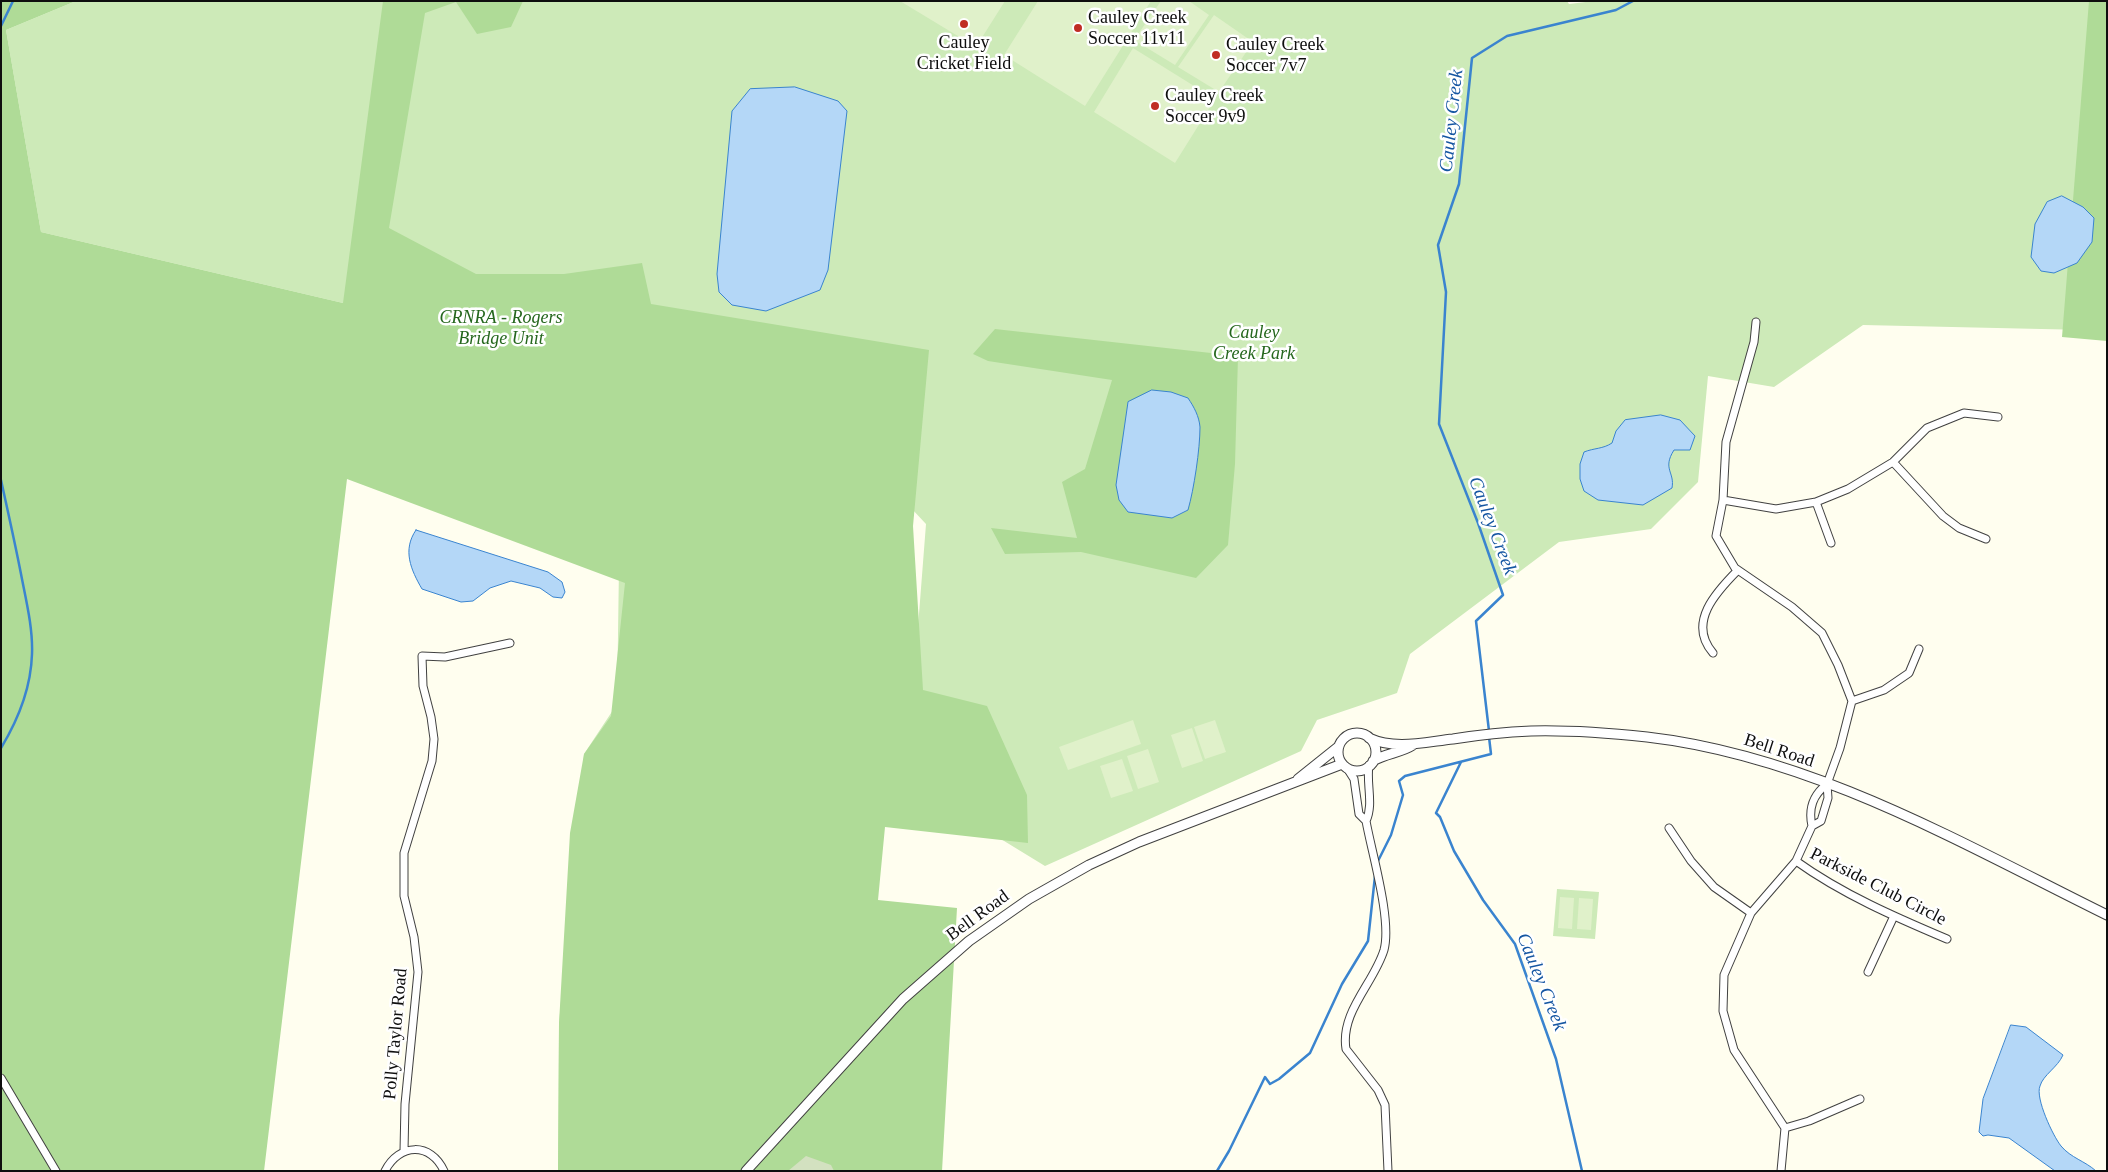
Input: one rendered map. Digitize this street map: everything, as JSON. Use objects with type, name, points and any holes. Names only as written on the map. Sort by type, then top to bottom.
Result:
[{"type":"street","points":[[1756,322],[1754,342],[1726,442],[1723,500],[1716,536],[1738,570],[1792,607],[1822,633],[1838,665],[1852,701],[1840,748],[1828,784],[1828,798],[1821,821],[1812,826],[1796,861],[1751,913],[1724,975],[1723,1011],[1734,1050],[1785,1128],[1781,1171]]},
{"type":"street","points":[[1723,500],[1776,509],[1816,502],[1848,489],[1893,462],[1927,428],[1964,414],[1998,417]]},
{"type":"street","points":[[1893,462],[1943,516],[1959,528],[1986,538]]},
{"type":"street","points":[[1816,502],[1831,543]]},
{"type":"street","points":[[1713,653],[1705,644],[1702,633],[1704,615],[1718,590],[1738,570]]},
{"type":"street","name":"Polly Taylor Road","points":[[404,1152],[405,1104],[418,972],[414,937],[404,896],[404,853],[426,785],[432,761],[434,738],[423,686],[422,656],[445,657],[510,643]]},
{"type":"street","points":[[1852,701],[1884,690],[1908,673],[1919,649]]},
{"type":"street","name":"Bell Road","points":[[1294,782],[1338,747],[1341,741],[1351,734],[1357,733],[1381,743],[1413,745],[1530,731],[1649,738],[1711,748],[1764,761],[1828,784],[1907,816],[2107,915]]},
{"type":"street","points":[[1366,821],[1370,813],[1367,776],[1375,749],[1369,738]]},
{"type":"street","name":"Bell Road","points":[[746,1171],[903,998],[969,941],[1003,917],[1060,881],[1139,842],[1265,795],[1294,782],[1345,766],[1359,770],[1382,756],[1405,750],[1413,745]]},
{"type":"street","points":[[1338,747],[1338,753],[1354,779],[1359,814],[1366,821],[1385,914],[1386,934],[1384,950],[1374,974],[1356,1004],[1346,1028],[1346,1049],[1378,1090],[1385,1105],[1388,1171]]},
{"type":"street","points":[[1812,826],[1809,813],[1817,792],[1828,784]]},
{"type":"street","points":[[1669,828],[1691,861],[1714,887],[1751,913]]},
{"type":"street","name":"Parkside Club Circle","points":[[1796,861],[1815,875],[1894,916],[1947,939]]},
{"type":"street","points":[[1868,972],[1894,916]]},
{"type":"street","points":[[1,1078],[56,1171]]},
{"type":"street","points":[[1785,1128],[1809,1121],[1860,1099]]},
{"type":"street","points":[[385,1171],[390,1162],[404,1152],[413,1149],[427,1152],[436,1158],[444,1171]]},
{"type":"green space","name":"CRNRA - Rogers Bridge Unit","points":[[1,1],[76,1],[6,30],[41,232],[343,303],[383,1],[523,1],[511,27],[477,34],[456,2],[425,13],[389,228],[476,274],[564,274],[642,263],[651,304],[929,350],[913,526],[923,690],[987,706],[1027,795],[1028,843],[885,827],[878,900],[957,908],[942,1171],[558,1171],[559,1023],[570,833],[584,754],[611,716],[625,583],[347,479],[264,1171],[1,1171]]},
{"type":"green space","name":"Cauley Creek Park","points":[[76,1],[1567,1],[1569,4],[1594,1],[2107,1],[2107,148],[2086,330],[1863,325],[1774,387],[1708,376],[1698,482],[1651,529],[1559,542],[1410,654],[1397,693],[1317,720],[1301,751],[1045,866],[906,781],[926,524],[881,476],[558,1171],[559,1023],[584,754],[617,704],[619,566],[343,303],[41,232],[6,30]]},
{"type":"green space","name":"Cauley Cricket Field","points":[[900,1],[1005,1],[976,47]]},
{"type":"green space","name":"Cauley Creek Soccer 11v11","points":[[1038,1],[1151,1],[1085,106],[1004,55]]},
{"type":"green space","name":"Cauley Creek Soccer 7v7","points":[[1161,1],[1189,1],[1209,15],[1175,65],[1134,40]]},
{"type":"green space","points":[[2089,1],[2107,1],[2107,341],[2062,337]]},
{"type":"green space","name":"Cauley Creek Soccer 7v7","points":[[1214,15],[1253,42],[1219,92],[1178,67]]},
{"type":"green space","name":"Cauley Creek Soccer 9v9","points":[[1133,48],[1215,99],[1175,163],[1094,112]]},
{"type":"green space","points":[[995,329],[1238,356],[1235,464],[1228,545],[1196,578],[1081,552],[1005,554],[991,528],[1077,538],[1062,482],[1085,469],[1112,380],[988,361],[973,354]]},
{"type":"green space","points":[[1133,720],[1141,744],[1068,770],[1059,747]]},
{"type":"green space","points":[[1215,720],[1226,752],[1205,759],[1194,727]]},
{"type":"green space","points":[[1192,728],[1203,761],[1182,768],[1171,735]]},
{"type":"green space","points":[[1148,749],[1159,782],[1138,789],[1127,756]]},
{"type":"green space","points":[[1122,759],[1133,791],[1111,798],[1100,766]]},
{"type":"green space","points":[[1557,889],[1599,892],[1595,939],[1553,936]]},
{"type":"green space","points":[[1560,897],[1574,898],[1572,929],[1558,928]]},
{"type":"green space","points":[[1579,898],[1593,899],[1591,930],[1577,929]]},
{"type":"green space","points":[[806,1156],[831,1165],[834,1171],[788,1171]]},
{"type":"water","points":[[795,87],[838,101],[847,111],[828,270],[820,290],[766,311],[732,305],[719,292],[717,274],[732,111],[750,89]]},
{"type":"water","points":[[2062,196],[2083,207],[2094,218],[2092,242],[2077,263],[2054,273],[2041,271],[2031,257],[2035,224],[2047,202]]},
{"type":"water","points":[[1152,390],[1171,392],[1188,398],[1196,412],[1200,427],[1198,457],[1188,510],[1172,518],[1128,512],[1119,500],[1116,485],[1128,402]]},
{"type":"water","points":[[1661,415],[1680,420],[1695,436],[1690,450],[1674,450],[1671,456],[1669,466],[1672,488],[1643,505],[1598,500],[1584,491],[1580,479],[1580,464],[1584,452],[1612,443],[1616,431],[1625,420]]},
{"type":"water","points":[[416,530],[548,572],[562,582],[565,592],[562,598],[553,597],[540,588],[511,581],[490,588],[473,601],[461,602],[422,589],[414,575],[409,552],[409,545]]},
{"type":"water","points":[[2011,1025],[2026,1027],[2063,1055],[2044,1078],[2040,1086],[2039,1092],[2042,1108],[2061,1146],[2069,1154],[2096,1171],[2055,1171],[2009,1138],[1983,1136],[1979,1132],[1983,1099]]},
{"type":"waterway","points":[[1,26],[13,1]]},
{"type":"waterway","name":"Cauley Creek","points":[[1489,731],[1476,621],[1503,595],[1478,523],[1439,424],[1446,292],[1438,245],[1459,184],[1472,58],[1507,36],[1616,10],[1633,1]]},
{"type":"waterway","points":[[1,480],[27,604],[32,644],[31,666],[26,691],[18,715],[1,748]]},
{"type":"waterway","points":[[1378,861],[1391,835],[1403,795],[1399,781],[1405,776],[1491,754],[1489,737]]},
{"type":"waterway","name":"Cauley Creek","points":[[1461,762],[1436,813],[1440,817],[1454,851],[1483,900],[1515,944],[1556,1059],[1582,1171]]},
{"type":"waterway","points":[[1217,1171],[1229,1151],[1265,1077],[1270,1084],[1279,1079],[1310,1053],[1342,984],[1368,941],[1375,876]]},
{"type":"place","name":"Cauley Cricket Field","points":[[964,24]]},
{"type":"place","name":"Cauley Creek Soccer 11v11","points":[[1078,28]]},
{"type":"place","name":"Cauley Creek Soccer 7v7","points":[[1216,55]]},
{"type":"place","name":"Cauley Creek Soccer 9v9","points":[[1155,106]]}]
